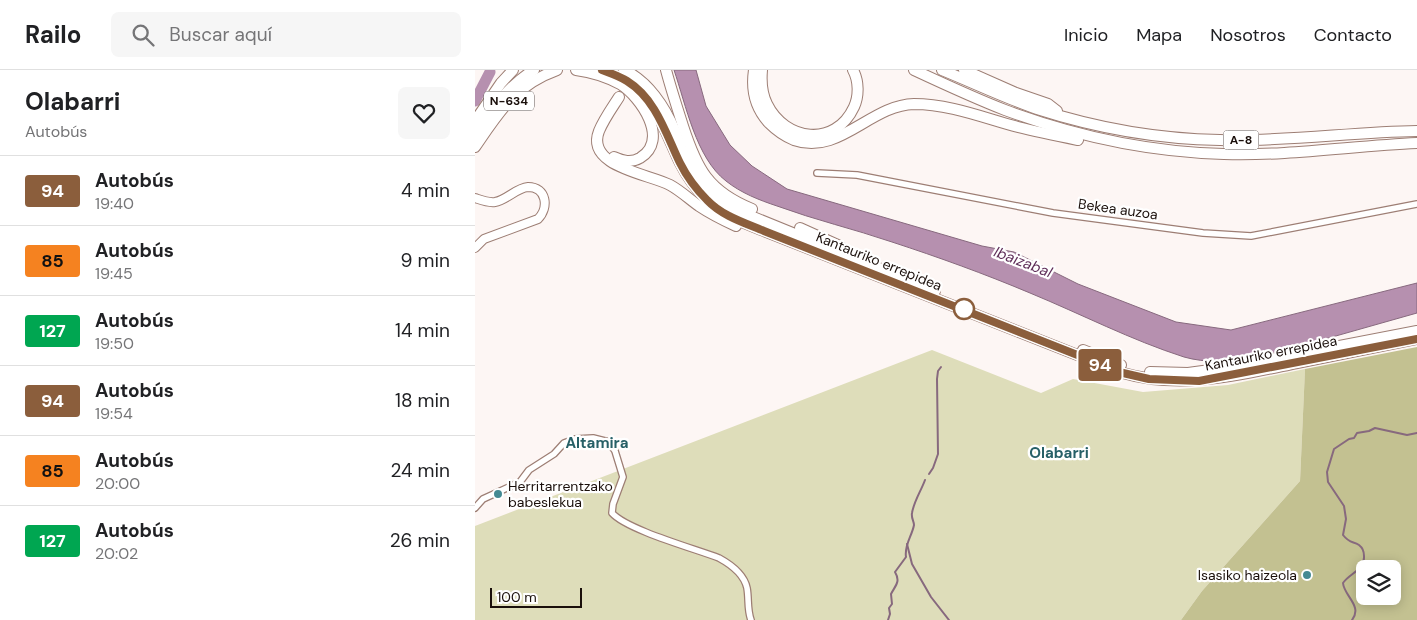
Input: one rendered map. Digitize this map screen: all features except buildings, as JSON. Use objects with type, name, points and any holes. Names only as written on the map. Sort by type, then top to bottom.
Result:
[{"type":"highway","points":[[475,121],[513,70]]},
{"type":"highway","name":"N-634","points":[[475,134],[510,88],[534,70]]},
{"type":"highway","name":"N-634","points":[[475,147],[503,108],[516,94],[540,76],[557,70]]},
{"type":"highway","points":[[576,70],[622,85],[643,107],[653,132],[653,142],[646,154],[635,161],[627,162],[614,157],[604,145],[602,138],[605,120]]},
{"type":"highway","name":"Kantauriko errepidea","points":[[602,70],[627,81],[645,98],[656,111],[681,165],[695,187],[709,202],[732,217],[1100,364],[1149,379],[1199,381],[1417,339]]},
{"type":"highway","name":"Kantauriko errepidea","points":[[624,70],[632,73],[646,86],[662,106],[687,161],[701,183],[714,197],[737,210],[1130,368],[1153,373],[1188,373],[1225,368],[1417,331]]},
{"type":"highway","points":[[665,70],[694,158],[706,178],[717,189],[739,204],[828,240],[873,265]]},
{"type":"highway","points":[[754,70],[752,79],[755,100],[764,118],[774,129],[788,138],[799,142],[814,144],[831,140],[887,110],[912,104],[936,105],[1082,141],[1136,146]]},
{"type":"highway","points":[[762,70],[763,92],[766,102],[777,119],[791,130],[812,135],[824,134],[835,129],[851,113],[858,93],[853,70]]},
{"type":"highway","name":"A-8","points":[[915,70],[1004,110],[1064,130],[1136,146],[1169,151],[1223,154],[1284,154],[1417,143]]},
{"type":"highway","name":"A-8","points":[[943,70],[1023,103],[1067,117],[1144,134],[1220,140],[1286,140],[1417,131]]},
{"type":"highway","points":[[964,70],[1016,93],[1048,104],[1067,117]]},
{"type":"highway","points":[[619,97],[605,120],[598,137],[601,152],[613,164],[670,186],[719,219],[737,227],[802,246]]},
{"type":"street","name":"Bekea auzoa","points":[[817,172],[857,176],[1053,213],[1203,233],[1251,236],[1417,204]]},
{"type":"street","points":[[475,198],[493,202],[503,199],[522,188],[529,187],[537,190],[543,196],[545,205],[543,213],[538,220],[484,239],[475,248]]},
{"type":"street","points":[[475,508],[483,499],[519,482],[529,470],[554,454],[565,443],[575,439],[596,438],[609,442],[613,446],[623,477],[613,504],[612,513],[629,524],[719,558],[729,564],[744,581],[747,588],[748,612],[751,620]]},
{"type":"green space","points":[[932,350],[1041,393],[1073,379],[1143,392],[1228,385],[1305,369],[1300,481],[1202,591],[1181,620],[475,620],[475,526]]},
{"type":"shaded area","points":[[1417,347],[1417,620],[1181,620],[1202,591],[1300,481],[1305,369]]},
{"type":"water","name":"Ibaizabal","points":[[674,70],[696,70],[706,106],[730,145],[752,166],[787,189],[982,246],[1014,252],[1078,284],[1176,322],[1231,330],[1417,283],[1417,313],[1251,360],[1217,362],[1184,357],[1145,343],[979,272],[878,237],[791,211],[757,199],[738,189],[726,181],[707,159],[693,130]]},
{"type":"waterway","points":[[475,101],[490,72]]},
{"type":"waterway","points":[[929,474],[938,454],[937,379],[938,371],[941,367]]},
{"type":"waterway","points":[[1352,620],[1355,610],[1343,583],[1360,568],[1364,561],[1364,553],[1360,546],[1343,535],[1346,519],[1344,506],[1328,482],[1327,472],[1334,449],[1349,439],[1354,438],[1357,433],[1375,428],[1407,435],[1417,433]]},
{"type":"waterway","points":[[888,620],[889,608],[892,604],[891,594],[897,581],[895,572],[906,557],[906,548],[914,525],[913,509],[925,480]]},
{"type":"waterway","points":[[907,544],[912,564],[931,597],[949,620]]},
{"type":"bus line","name":"94","points":[[602,70],[627,81],[640,91],[656,111],[681,165],[695,187],[719,210],[764,231],[1123,373],[1139,378],[1163,381],[1199,381],[1417,339]]},
{"type":"place","name":"Herritarrentzako babeslekua","points":[[498,494]]},
{"type":"place","name":"Isasiko haizeola","points":[[1307,575]]},
{"type":"district","name":"Altamira","points":[[597,443]]},
{"type":"district","name":"Olabarri","points":[[1059,453]]}]
